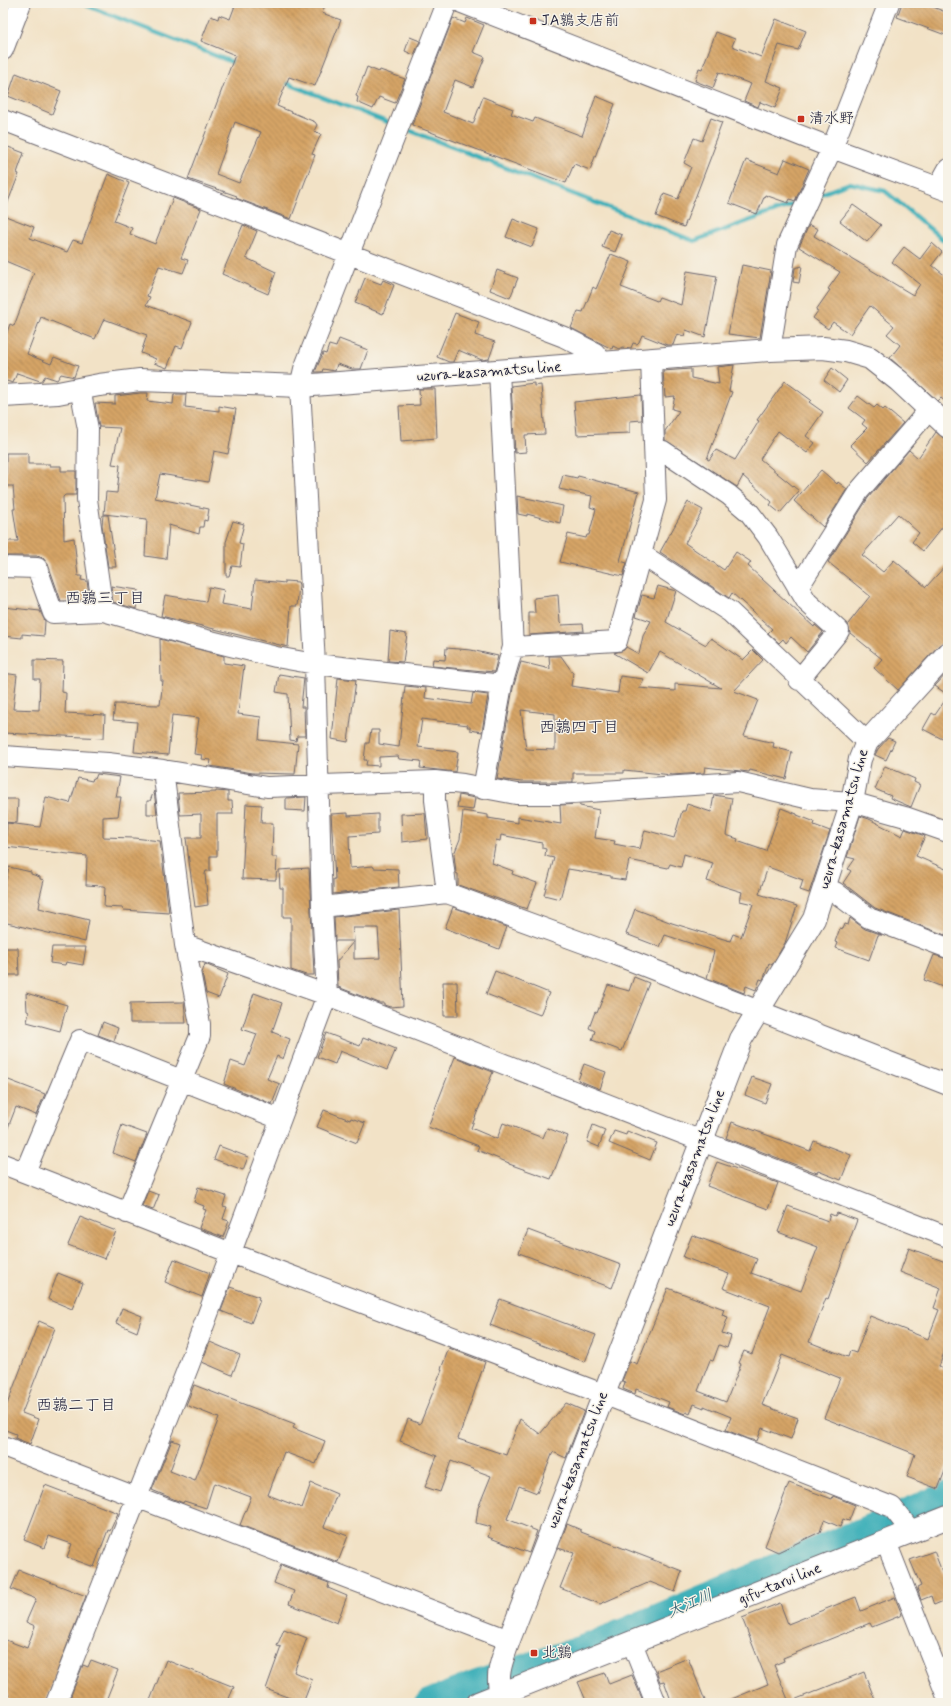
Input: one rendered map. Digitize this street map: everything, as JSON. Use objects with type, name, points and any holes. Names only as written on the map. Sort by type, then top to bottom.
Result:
[{"type":"main road","name":"uzura-kasamatsu line","points":[[3,396],[58,393],[80,388],[140,380],[300,386],[770,350],[823,348],[846,351],[870,358],[899,381],[948,427]]},
{"type":"main road","name":"uzura-kasamatsu line","points":[[499,1683],[509,1640],[741,1039],[757,1010],[814,918],[852,802],[860,759],[867,742],[948,653]]},
{"type":"main road","name":"gifu-tarui line","points":[[478,1703],[499,1683],[632,1643],[886,1542],[908,1527],[948,1517]]},
{"type":"street","points":[[3,50],[21,3]]},
{"type":"street","points":[[56,1703],[138,1498],[327,995],[322,907],[315,664],[300,386],[304,369],[348,254],[447,3]]},
{"type":"street","points":[[462,3],[832,148],[943,189],[948,169]]},
{"type":"street","points":[[770,350],[787,245],[832,148],[889,3]]},
{"type":"street","points":[[3,120],[564,337],[595,353],[603,363]]},
{"type":"street","points":[[513,647],[617,641],[656,500],[651,359]]},
{"type":"street","points":[[483,788],[502,685],[513,647],[499,371]]},
{"type":"street","points":[[80,388],[88,429],[87,499],[103,611]]},
{"type":"street","points":[[798,588],[859,490],[929,410]]},
{"type":"street","points":[[655,450],[663,451],[729,494],[749,512],[768,537],[807,602],[839,631],[799,680]]},
{"type":"street","points":[[641,554],[730,612],[799,680],[867,742]]},
{"type":"street","points":[[3,567],[37,568],[53,613],[103,611],[190,636],[276,657],[315,664],[502,685]]},
{"type":"street","points":[[3,756],[108,763],[163,770],[267,787],[435,780],[516,794],[559,794],[738,782],[810,798],[852,802],[905,817],[948,832]]},
{"type":"street","points":[[127,1213],[200,1036],[200,1024],[185,945],[163,770]]},
{"type":"street","points":[[435,780],[435,800],[447,893]]},
{"type":"street","points":[[824,888],[835,892],[869,918],[948,948]]},
{"type":"street","points":[[322,907],[447,893],[611,953],[948,1085]]},
{"type":"street","points":[[185,945],[327,995],[948,1237]]},
{"type":"street","points":[[25,1172],[80,1040],[280,1119]]},
{"type":"street","points":[[3,1164],[231,1253],[603,1394],[892,1507],[908,1527]]},
{"type":"street","points":[[3,1446],[509,1640]]},
{"type":"street","points":[[886,1542],[948,1699]]},
{"type":"street","points":[[632,1643],[656,1703]]},
{"type":"building","points":[[236,3],[326,3],[322,13],[341,20],[315,86],[289,77],[277,106],[315,122],[317,125],[314,131],[321,134],[312,154],[315,155],[291,219],[236,198],[237,196],[188,179],[235,55],[201,41],[211,16],[218,19],[219,15],[230,19]],"holes":[[[235,122],[261,132],[239,183],[216,174]]]},
{"type":"building","points":[[902,3],[923,3],[948,13],[948,36],[897,17]]},
{"type":"building","points":[[453,18],[465,23],[467,18],[484,25],[473,52],[485,57],[473,87],[455,80],[443,112],[473,124],[483,97],[513,109],[511,114],[533,122],[535,118],[582,136],[596,96],[615,104],[590,170],[574,164],[566,183],[412,125]]},
{"type":"building","points":[[776,19],[806,31],[798,50],[779,45],[766,81],[783,88],[775,108],[760,102],[758,107],[744,101],[751,84],[719,72],[713,88],[695,81],[699,68],[702,69],[716,32],[735,39],[732,46],[761,57]]},
{"type":"building","points":[[410,37],[420,41],[414,55],[405,51]]},
{"type":"building","points":[[367,67],[405,79],[395,103],[379,97],[373,109],[357,102],[358,97],[356,96]]},
{"type":"building","points":[[16,73],[61,91],[52,114],[8,96]]},
{"type":"building","points":[[711,118],[722,122],[713,146],[715,146],[684,227],[656,216],[664,194],[678,199],[691,167],[684,163],[694,138],[702,141]]},
{"type":"building","points":[[3,145],[24,153],[17,173],[19,174],[4,212]]},
{"type":"building","points":[[785,159],[809,169],[795,201],[790,199],[788,203],[765,195],[757,214],[729,203],[746,160],[779,173]]},
{"type":"building","points":[[108,174],[129,183],[114,221],[132,228],[130,234],[155,244],[173,198],[201,209],[181,258],[188,260],[183,273],[159,266],[147,296],[150,297],[146,305],[192,322],[182,348],[176,346],[167,368],[154,363],[156,359],[141,353],[147,335],[104,319],[95,339],[41,317],[27,354],[51,364],[54,357],[78,366],[74,377],[61,374],[57,380],[45,376],[42,381],[40,381],[17,373],[13,383],[3,380],[3,343],[10,324],[14,326],[34,273],[3,260],[3,215],[34,227],[30,238],[67,252],[73,240],[82,243]]},
{"type":"building","points":[[853,205],[881,225],[867,242],[840,221]]},
{"type":"building","points":[[513,219],[539,229],[532,247],[506,237]]},
{"type":"building","points":[[243,225],[257,231],[246,258],[276,272],[268,294],[222,274]]},
{"type":"building","points":[[809,225],[818,229],[814,236],[913,295],[920,284],[892,262],[904,247],[920,259],[932,243],[942,252],[932,265],[948,278],[948,404],[941,398],[938,401],[890,358],[900,345],[887,334],[894,326],[870,306],[850,334],[833,322],[828,329],[813,318],[818,311],[816,310],[830,290],[828,289],[840,272],[799,247]]},
{"type":"building","points":[[609,230],[622,235],[615,252],[602,247]]},
{"type":"building","points":[[611,254],[631,262],[621,287],[657,301],[659,297],[681,305],[687,271],[717,276],[705,337],[686,330],[684,336],[677,334],[673,345],[667,345],[642,335],[639,342],[637,344],[633,343],[631,348],[622,347],[619,349],[613,346],[612,349],[571,328],[578,311],[583,312],[593,287],[596,289]]},
{"type":"building","points":[[742,265],[771,271],[760,338],[728,334]]},
{"type":"building","points":[[802,266],[799,283],[793,282],[795,268]]},
{"type":"building","points":[[497,270],[518,278],[510,298],[490,290]]},
{"type":"building","points":[[365,278],[381,284],[383,280],[394,285],[383,314],[355,303]]},
{"type":"building","points":[[455,313],[479,322],[475,335],[495,342],[489,359],[482,360],[458,350],[453,362],[437,357]]},
{"type":"building","points":[[339,339],[368,350],[361,369],[352,369],[337,364],[335,371],[323,369],[322,372],[315,372],[323,353],[326,354],[329,345],[336,347]]},
{"type":"building","points":[[734,365],[729,391],[732,392],[707,459],[709,460],[716,450],[735,460],[759,421],[757,420],[785,381],[811,400],[809,402],[823,412],[806,436],[815,443],[807,453],[778,431],[760,459],[799,491],[780,513],[770,505],[772,502],[743,476],[737,487],[665,440],[665,431],[679,411],[672,409],[675,396],[665,397],[663,371],[691,369],[691,378],[719,384],[717,367]]},
{"type":"building","points":[[832,368],[847,380],[839,392],[824,380]]},
{"type":"building","points":[[534,383],[534,386],[541,385],[545,434],[525,435],[526,452],[515,453],[511,386]]},
{"type":"building","points":[[419,389],[435,389],[437,438],[401,441],[399,406],[420,405]]},
{"type":"building","points":[[148,393],[147,401],[173,404],[174,394],[186,394],[185,407],[219,411],[219,406],[236,409],[228,454],[214,451],[208,482],[160,474],[155,498],[209,509],[207,521],[204,520],[203,527],[200,527],[199,534],[169,525],[166,559],[145,556],[147,519],[104,514],[106,492],[117,493],[120,465],[112,464],[120,428],[99,427],[95,403],[115,404],[115,396]]},
{"type":"building","points":[[641,395],[642,420],[630,421],[630,433],[577,435],[574,402]]},
{"type":"building","points":[[858,396],[874,408],[877,405],[883,410],[885,408],[903,423],[868,462],[850,445],[867,428],[862,424],[865,420],[849,408]]},
{"type":"building","points":[[936,432],[945,439],[948,439],[948,520],[923,551],[912,542],[919,533],[898,514],[862,555],[883,572],[894,560],[926,587],[948,563],[948,641],[939,645],[898,690],[874,668],[882,659],[850,633],[848,624],[870,596],[828,562],[868,498],[909,450],[918,458]]},
{"type":"building","points":[[6,453],[28,453],[28,464],[50,464],[50,466],[61,466],[61,471],[76,471],[76,495],[65,495],[63,497],[64,540],[74,538],[78,576],[82,576],[81,580],[87,581],[90,600],[61,601],[48,564],[43,558],[37,556],[3,556],[3,541],[18,541],[13,509],[15,509],[13,486],[6,486]]},
{"type":"building","points":[[821,470],[837,484],[838,482],[847,489],[823,527],[794,501]]},
{"type":"building","points":[[563,475],[577,478],[578,476],[639,492],[620,561],[627,563],[623,576],[560,562],[568,534],[586,538],[587,535],[589,535],[596,509],[590,507],[592,496],[559,489]]},
{"type":"building","points":[[517,496],[563,506],[560,523],[527,514],[527,516],[518,514]]},
{"type":"building","points":[[688,502],[703,510],[685,543],[724,570],[736,552],[751,562],[748,566],[814,627],[815,625],[823,632],[807,652],[791,637],[786,643],[783,639],[779,643],[768,633],[772,629],[732,593],[729,598],[660,552]]},
{"type":"building","points":[[103,515],[108,515],[116,567],[108,567],[102,525]]},
{"type":"building","points":[[233,521],[244,524],[239,543],[243,544],[240,567],[232,566],[229,576],[226,576],[226,542]]},
{"type":"building","points":[[255,580],[285,583],[285,581],[298,582],[297,606],[291,606],[288,647],[161,616],[165,595],[206,602],[209,587],[224,590],[221,604],[252,609]]},
{"type":"building","points":[[111,586],[138,590],[136,609],[113,602]]},
{"type":"building","points":[[658,586],[676,591],[666,622],[706,645],[711,638],[743,660],[753,650],[763,660],[734,691],[758,700],[744,736],[774,743],[773,747],[792,752],[786,779],[750,770],[749,772],[705,767],[704,773],[672,775],[624,770],[624,773],[573,773],[573,782],[521,782],[497,779],[513,688],[521,662],[550,669],[549,656],[561,656],[573,673],[571,686],[618,693],[620,676],[644,679],[639,688],[675,691],[675,684],[721,688],[660,652],[648,673],[614,653],[624,650],[626,647],[639,654],[643,636],[651,621],[636,616],[642,595],[654,598]],"holes":[[[521,710],[555,714],[555,750],[526,749]]]},
{"type":"building","points":[[558,595],[560,623],[562,625],[583,624],[584,631],[529,635],[529,613],[535,613],[534,598]]},
{"type":"building","points":[[3,607],[40,611],[45,621],[44,636],[22,634],[22,638],[3,636]]},
{"type":"building","points":[[390,631],[407,634],[403,662],[388,661]]},
{"type":"building","points":[[160,639],[224,656],[224,663],[244,666],[238,714],[261,717],[259,740],[298,744],[295,774],[253,773],[210,766],[211,760],[201,759],[202,755],[194,754],[199,718],[172,715],[168,755],[134,752],[137,722],[113,720],[115,704],[160,705],[163,681],[161,681]]},
{"type":"building","points":[[446,648],[471,650],[498,656],[494,672],[432,666],[433,659],[445,660]]},
{"type":"building","points":[[34,660],[63,661],[62,692],[66,693],[65,713],[105,715],[104,738],[3,733],[3,673],[17,675],[13,709],[39,710],[40,679],[34,679]]},
{"type":"building","points":[[948,672],[948,695],[935,686]]},
{"type":"building","points":[[279,674],[304,678],[301,707],[304,707],[305,736],[297,736],[296,741],[290,740],[288,694],[276,692]]},
{"type":"building","points":[[338,678],[356,680],[348,742],[332,739]]},
{"type":"building","points":[[405,686],[426,688],[425,698],[471,704],[473,693],[488,695],[482,732],[470,730],[470,727],[467,727],[468,725],[422,719],[418,747],[458,752],[455,772],[420,768],[421,761],[399,759],[398,756],[379,757],[379,766],[366,765],[367,760],[364,760],[366,743],[369,743],[371,730],[379,730],[379,744],[399,747]]},
{"type":"building","points":[[948,696],[948,742],[923,729],[932,713],[935,715]]},
{"type":"building","points":[[888,738],[895,741],[886,760],[875,755],[878,749]]},
{"type":"building","points":[[885,766],[915,779],[914,782],[920,785],[911,807],[890,798],[891,796],[875,789]]},
{"type":"building","points":[[97,774],[120,777],[116,797],[121,797],[118,816],[103,817],[103,837],[160,841],[169,913],[123,910],[123,908],[104,907],[105,887],[86,885],[87,856],[5,847],[7,823],[40,827],[46,797],[70,803],[78,778],[92,781],[93,778],[95,779]]},
{"type":"building","points":[[154,791],[157,814],[147,814],[147,801],[150,801]]},
{"type":"building","points":[[216,791],[228,792],[228,801],[232,801],[233,814],[217,814],[217,856],[210,856],[210,871],[206,871],[205,874],[208,905],[195,907],[186,838],[201,838],[201,814],[180,815],[178,793]]},
{"type":"building","points":[[459,795],[475,798],[473,810],[457,808]]},
{"type":"building","points":[[714,795],[732,798],[726,835],[738,839],[737,841],[766,851],[781,808],[815,822],[814,825],[830,831],[809,893],[800,890],[803,880],[768,867],[759,894],[797,906],[785,943],[772,965],[769,963],[763,980],[760,979],[756,990],[746,986],[744,993],[707,978],[714,951],[665,935],[660,947],[626,934],[635,909],[672,923],[730,941],[733,934],[741,937],[753,904],[740,901],[742,892],[707,881],[713,863],[684,854],[681,867],[670,864],[668,868],[629,860],[625,880],[611,878],[611,876],[568,869],[560,899],[544,895],[554,858],[545,856],[546,849],[542,848],[542,843],[501,835],[500,841],[496,840],[492,863],[513,871],[512,874],[537,883],[527,909],[458,885],[458,874],[456,873],[454,854],[460,839],[463,811],[488,815],[488,818],[518,823],[518,817],[561,824],[560,805],[579,804],[580,806],[599,810],[595,838],[615,841],[614,844],[640,849],[645,830],[674,838],[682,811],[685,811],[687,804],[711,812]]},
{"type":"building","points":[[306,797],[305,811],[286,810],[286,798]]},
{"type":"building","points":[[5,799],[18,799],[17,823],[3,822]]},
{"type":"building","points":[[246,804],[262,805],[261,823],[273,823],[272,857],[277,857],[276,880],[242,879]]},
{"type":"building","points":[[348,813],[348,816],[378,814],[378,834],[349,836],[350,868],[373,866],[374,868],[398,869],[399,887],[333,894],[333,879],[335,879],[331,814]]},
{"type":"building","points":[[425,813],[427,839],[402,842],[401,814]]},
{"type":"building","points":[[860,816],[902,836],[905,829],[925,836],[916,856],[948,870],[948,928],[945,935],[875,908],[843,883],[851,871],[848,869],[855,859],[847,857]]},
{"type":"building","points":[[9,867],[31,872],[31,874],[44,880],[39,901],[39,908],[89,920],[85,942],[3,922],[3,893]]},
{"type":"building","points":[[309,868],[314,975],[306,975],[291,970],[291,917],[283,917],[283,888],[280,888],[279,870]]},
{"type":"building","points":[[453,907],[507,927],[499,949],[445,928]]},
{"type":"building","points":[[399,910],[403,1006],[390,1007],[384,1005],[384,1003],[379,1003],[338,987],[337,961],[354,941],[335,941],[334,917]],"holes":[[[353,928],[378,928],[380,958],[354,959]]]},
{"type":"building","points":[[850,918],[865,929],[882,935],[878,935],[869,960],[836,948],[838,943],[835,942],[840,928],[843,929],[845,924],[848,925]]},
{"type":"building","points":[[52,947],[86,947],[83,965],[66,962],[65,965],[50,963]]},
{"type":"building","points":[[3,948],[18,948],[19,975],[3,975]]},
{"type":"building","points":[[934,955],[948,959],[948,989],[924,980]]},
{"type":"building","points":[[205,964],[228,974],[219,998],[206,993],[202,973]]},
{"type":"building","points":[[495,971],[549,993],[540,1015],[486,994]]},
{"type":"building","points":[[634,977],[649,983],[622,1051],[592,1040],[595,1031],[589,1028],[595,1012],[597,1013],[608,985],[629,991]]},
{"type":"building","points":[[443,982],[457,982],[458,1016],[444,1016]]},
{"type":"building","points":[[26,993],[67,1005],[60,1031],[27,1022],[29,1012],[27,1011]]},
{"type":"building","points":[[254,993],[282,1003],[272,1032],[290,1039],[283,1059],[277,1056],[267,1079],[280,1084],[272,1104],[224,1084],[231,1061],[245,1066],[257,1034],[242,1029]]},
{"type":"building","points":[[184,1002],[186,1023],[130,1023],[130,1003]]},
{"type":"building","points":[[103,1022],[118,1028],[114,1041],[98,1035]]},
{"type":"building","points":[[326,1033],[360,1046],[363,1038],[368,1040],[369,1038],[396,1049],[387,1070],[340,1051],[335,1064],[317,1057]]},
{"type":"building","points":[[455,1057],[493,1072],[471,1128],[497,1139],[503,1123],[543,1138],[547,1128],[568,1136],[551,1179],[509,1164],[477,1150],[479,1146],[428,1127]]},
{"type":"building","points":[[584,1064],[606,1072],[600,1089],[578,1080]]},
{"type":"building","points":[[752,1077],[772,1084],[765,1103],[745,1095]]},
{"type":"building","points":[[6,1079],[45,1094],[36,1115],[16,1107],[4,1138],[3,1087]]},
{"type":"building","points":[[324,1110],[350,1120],[351,1118],[365,1123],[357,1143],[317,1127]]},
{"type":"building","points":[[732,1122],[810,1151],[814,1141],[851,1155],[841,1180],[818,1171],[817,1173],[726,1138]]},
{"type":"building","points":[[122,1125],[147,1134],[136,1162],[113,1153]]},
{"type":"building","points":[[593,1125],[605,1130],[599,1147],[587,1142]]},
{"type":"building","points":[[614,1131],[626,1135],[627,1131],[657,1143],[650,1160],[609,1143]]},
{"type":"building","points":[[219,1146],[248,1157],[243,1170],[214,1159]]},
{"type":"building","points":[[717,1162],[778,1183],[768,1209],[707,1186]]},
{"type":"building","points":[[198,1187],[226,1196],[223,1206],[227,1207],[223,1219],[229,1221],[223,1237],[199,1228],[206,1210],[203,1209],[204,1206],[194,1202]]},
{"type":"building","points":[[148,1191],[159,1195],[153,1210],[142,1206]]},
{"type":"building","points":[[788,1206],[828,1221],[830,1214],[835,1216],[837,1213],[857,1220],[828,1299],[826,1298],[809,1342],[848,1357],[850,1351],[856,1353],[870,1316],[928,1339],[939,1310],[934,1308],[941,1288],[900,1272],[909,1248],[948,1263],[948,1341],[939,1367],[948,1371],[948,1463],[938,1489],[907,1477],[915,1454],[824,1418],[840,1378],[782,1355],[762,1405],[798,1418],[791,1439],[762,1428],[757,1441],[749,1439],[726,1430],[731,1417],[704,1406],[704,1408],[694,1404],[690,1414],[686,1412],[685,1414],[667,1407],[669,1402],[636,1389],[635,1394],[623,1389],[625,1382],[622,1381],[630,1361],[637,1364],[668,1288],[724,1309],[722,1315],[728,1317],[722,1333],[731,1336],[727,1348],[719,1345],[713,1361],[710,1360],[698,1391],[726,1402],[741,1364],[739,1363],[744,1351],[752,1354],[770,1306],[723,1288],[729,1274],[683,1257],[692,1235],[757,1259],[751,1273],[801,1291],[818,1247],[778,1232]]},
{"type":"building","points":[[80,1217],[116,1231],[105,1259],[68,1245]]},
{"type":"building","points":[[528,1230],[621,1265],[612,1288],[519,1253]]},
{"type":"building","points":[[174,1259],[210,1273],[202,1297],[165,1282]]},
{"type":"building","points":[[58,1273],[83,1283],[72,1309],[48,1299]]},
{"type":"building","points":[[230,1287],[259,1297],[258,1299],[260,1300],[251,1323],[221,1311]]},
{"type":"building","points":[[500,1299],[596,1335],[585,1362],[490,1325]]},
{"type":"building","points":[[122,1308],[142,1316],[137,1332],[116,1323]]},
{"type":"building","points":[[39,1321],[55,1328],[22,1413],[38,1419],[30,1444],[15,1438],[16,1434],[3,1429],[3,1407],[6,1407]]},
{"type":"building","points":[[210,1342],[240,1355],[232,1375],[202,1362]]},
{"type":"building","points":[[449,1348],[485,1362],[458,1439],[506,1455],[520,1419],[540,1434],[566,1403],[584,1411],[566,1458],[553,1452],[537,1493],[519,1486],[507,1519],[537,1531],[529,1553],[488,1537],[491,1527],[476,1523],[478,1508],[491,1476],[451,1461],[440,1492],[425,1487],[437,1456],[400,1441],[408,1419],[420,1424],[442,1370],[441,1369]]},
{"type":"building","points":[[194,1385],[295,1424],[293,1428],[325,1441],[316,1464],[284,1452],[268,1495],[302,1508],[311,1483],[337,1494],[324,1527],[348,1536],[338,1562],[240,1525],[251,1497],[214,1483],[206,1508],[184,1501],[183,1503],[152,1490],[172,1440],[180,1443],[170,1471],[195,1481],[219,1418],[186,1405]]},
{"type":"building","points":[[789,1483],[832,1499],[833,1496],[855,1505],[849,1521],[843,1519],[840,1527],[824,1520],[820,1532],[778,1552],[765,1546]]},
{"type":"building","points":[[45,1485],[118,1513],[110,1531],[108,1530],[94,1567],[67,1557],[72,1544],[49,1536],[44,1548],[24,1540]]},
{"type":"building","points":[[567,1524],[581,1530],[581,1532],[682,1571],[675,1592],[650,1582],[600,1604],[560,1588],[574,1553],[558,1548]]},
{"type":"building","points":[[934,1551],[948,1587],[948,1599],[934,1605],[931,1596],[921,1600],[917,1588],[921,1586],[910,1560]]},
{"type":"building","points":[[281,1565],[329,1583],[328,1588],[347,1596],[337,1623],[289,1604],[294,1591],[274,1583]]},
{"type":"building","points":[[19,1570],[86,1596],[45,1703],[6,1703],[9,1695],[3,1692],[3,1639],[27,1648],[35,1626],[26,1622],[36,1599],[11,1589]]},
{"type":"building","points":[[856,1597],[861,1611],[895,1597],[902,1615],[872,1627],[870,1623],[783,1658],[784,1661],[774,1665],[789,1702],[864,1672],[875,1700],[868,1703],[722,1703],[768,1684],[742,1618],[780,1603],[788,1624]]},
{"type":"building","points":[[284,1629],[307,1638],[294,1672],[312,1680],[303,1703],[266,1689],[281,1647],[277,1646]]},
{"type":"building","points":[[688,1658],[706,1703],[672,1703],[664,1681],[660,1682],[656,1671]]},
{"type":"building","points":[[91,1660],[118,1670],[105,1703],[68,1703],[83,1665],[88,1667]]},
{"type":"building","points":[[166,1660],[234,1687],[227,1703],[149,1703]]},
{"type":"building","points":[[605,1673],[609,1684],[632,1675],[644,1703],[587,1703],[578,1682]]},
{"type":"waterway","points":[[80,3],[237,64]]},
{"type":"waterway","points":[[281,81],[387,122]]},
{"type":"waterway","points":[[411,131],[694,241],[800,202]]},
{"type":"waterway","points":[[818,195],[850,183],[885,191],[948,244]]},
{"type":"waterway","name":"大江川","points":[[429,1703],[477,1684],[591,1646],[948,1495]]},
{"type":"place","name":"JA鶉支店前","points":[[533,21]]},
{"type":"place","name":"清水野","points":[[801,119]]},
{"type":"place","name":"北鶉","points":[[534,1653]]},
{"type":"district","name":"西鶉三丁目","points":[[105,598]]},
{"type":"district","name":"西鶉四丁目","points":[[579,727]]},
{"type":"district","name":"西鶉二丁目","points":[[76,1405]]}]
